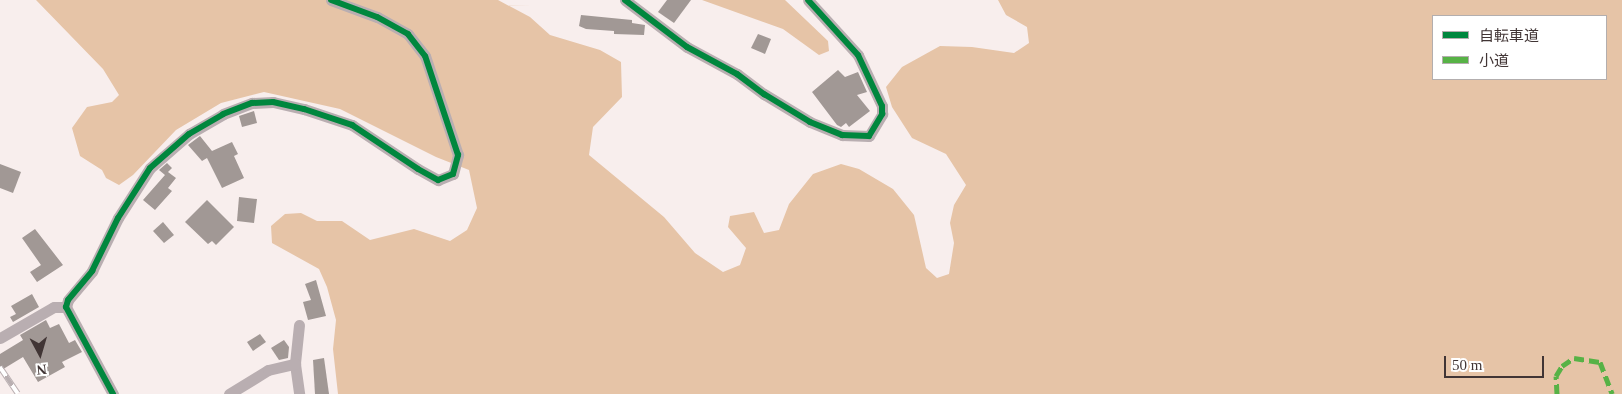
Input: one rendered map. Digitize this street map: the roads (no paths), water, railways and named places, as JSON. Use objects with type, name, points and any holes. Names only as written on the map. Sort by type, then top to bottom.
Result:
[{"type":"street","points":[[112,394],[66,307],[68,300],[92,271],[118,218],[150,168],[189,134],[223,114],[252,103],[280,104],[352,125],[418,169],[438,180],[454,174],[458,155],[425,56],[408,34],[377,17],[331,0]]},
{"type":"street","points":[[625,0],[687,47],[737,74],[764,94],[810,122],[842,135],[869,136],[882,114],[882,106],[879,99],[858,55],[808,0]]},
{"type":"street","points":[[0,338],[54,307],[66,307]]},
{"type":"street","points":[[299,325],[295,364],[299,394]]},
{"type":"street","points":[[229,394],[268,370],[295,364]]},
{"type":"railway","points":[[0,367],[18,394]]}]
